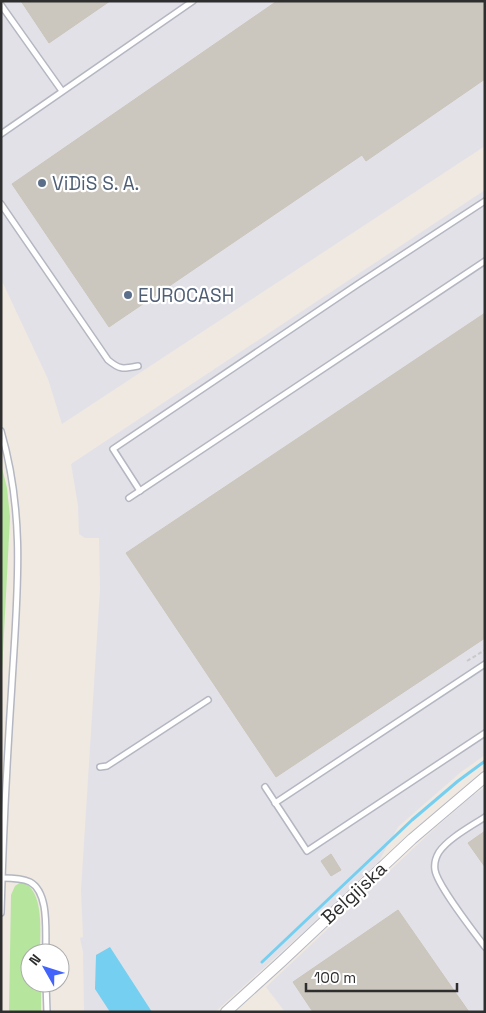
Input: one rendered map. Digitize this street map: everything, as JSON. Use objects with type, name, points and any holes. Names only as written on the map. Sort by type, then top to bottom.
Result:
[{"type":"street","name":"Belgijska","points":[[226,1012],[412,839],[485,777]]},
{"type":"lane","points":[[1,134],[193,1]]},
{"type":"lane","points":[[1,5],[62,91]]},
{"type":"lane","points":[[140,491],[113,449],[485,201]]},
{"type":"lane","points":[[1,204],[108,360],[118,368],[126,369],[138,366]]},
{"type":"lane","points":[[129,498],[485,261]]},
{"type":"lane","points":[[1,431],[15,491],[19,539],[1,913]]},
{"type":"lane","points":[[275,803],[485,664]]},
{"type":"lane","points":[[100,766],[107,766],[208,700]]},
{"type":"lane","points":[[265,787],[307,851],[485,733]]},
{"type":"lane","points":[[485,818],[440,850],[434,866],[438,880],[485,948]]},
{"type":"lane","points":[[2,878],[22,879],[31,882],[42,897],[45,906],[46,943]]},
{"type":"lane","points":[[46,993],[47,1012]]},
{"type":"path","points":[[467,661],[485,650]]},
{"type":"shaded area","points":[[1,1],[485,1],[485,146],[62,424],[48,379],[1,279]]},
{"type":"shaded area","points":[[485,190],[485,755],[461,772],[398,827],[379,861],[215,1012],[84,1012],[83,952],[80,938],[83,937],[81,890],[100,589],[99,538],[85,538],[79,534],[78,505],[71,464]]},
{"type":"shaded area","points":[[485,787],[485,1012],[285,1012],[266,987],[432,831]]},
{"type":"green space","points":[[1,464],[7,488],[10,517],[1,691]]},
{"type":"green space","points":[[21,882],[29,886],[38,902],[40,943],[20,943],[20,993],[41,993],[41,1012],[9,1012],[11,895],[15,886]]},
{"type":"water","points":[[110,947],[152,1012],[110,1012],[95,989],[96,955]]},
{"type":"building","points":[[21,1],[110,1],[49,43]]},
{"type":"building","points":[[277,1],[485,1],[485,79],[366,161],[362,155],[109,327],[12,184]]},
{"type":"building","points":[[485,313],[485,638],[276,777],[126,553]]},
{"type":"building","points":[[485,831],[485,867],[468,843]]},
{"type":"building","points":[[331,854],[341,870],[331,876],[321,861]]},
{"type":"building","points":[[398,910],[469,1012],[313,1012],[293,982]]},
{"type":"waterway","points":[[262,962],[412,820],[485,761]]},
{"type":"place","name":"ViDiS S. A.","points":[[42,183]]},
{"type":"place","name":"EUROCASH","points":[[128,295]]}]
